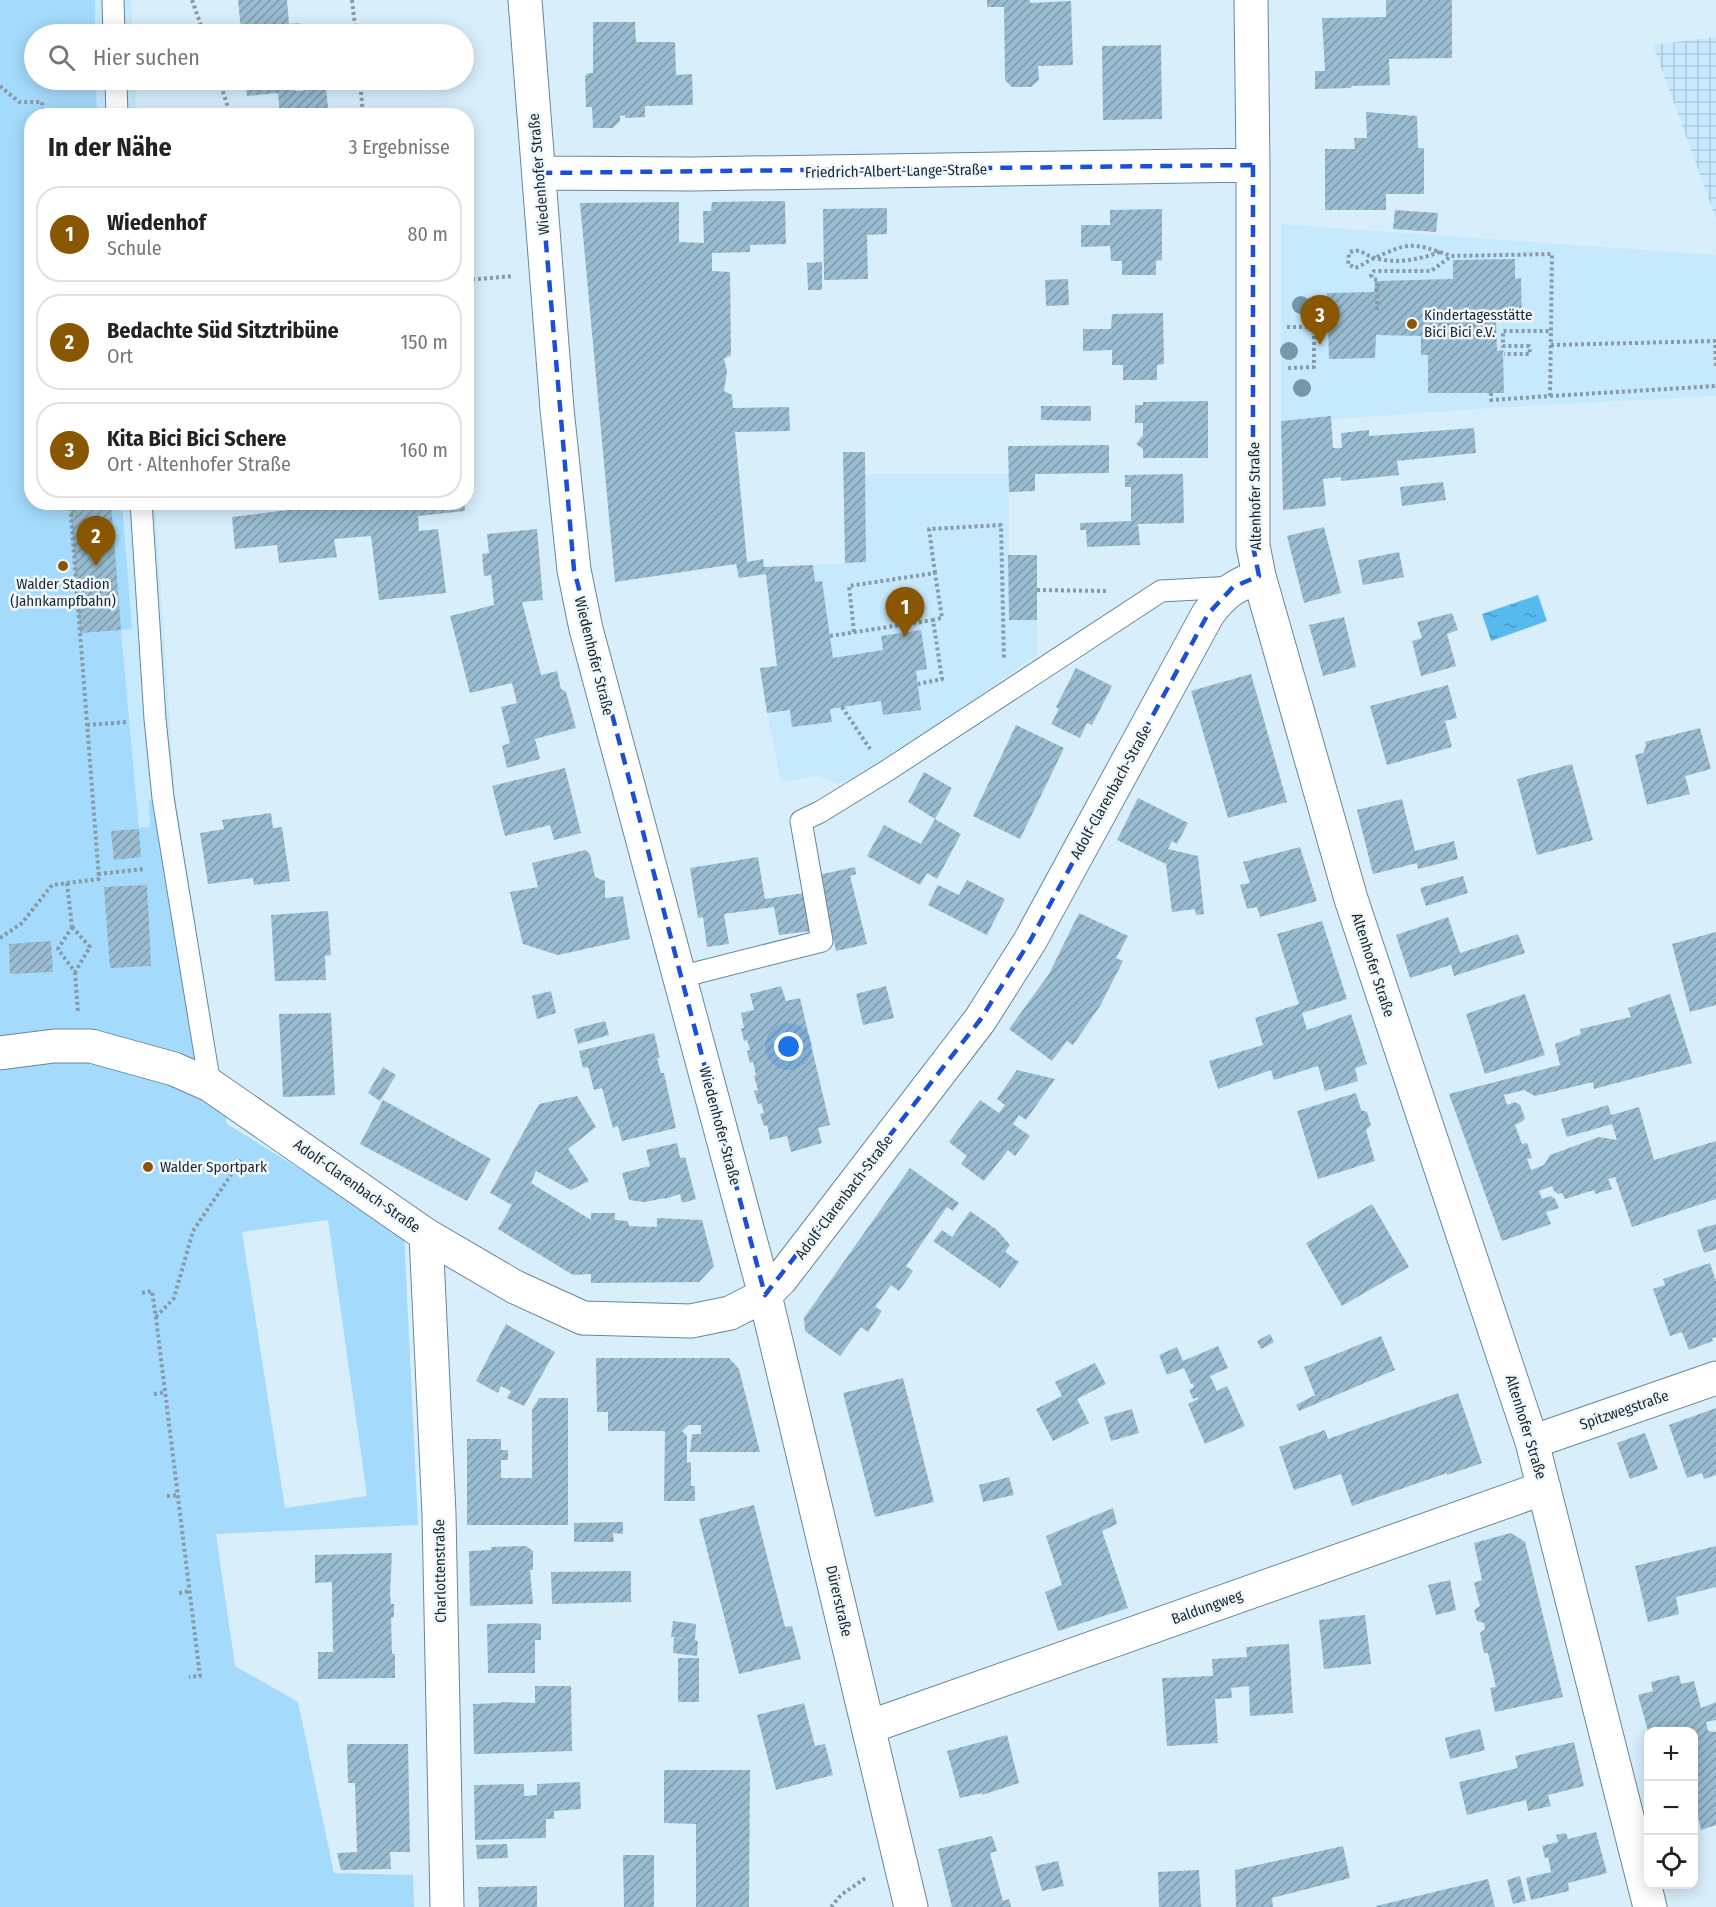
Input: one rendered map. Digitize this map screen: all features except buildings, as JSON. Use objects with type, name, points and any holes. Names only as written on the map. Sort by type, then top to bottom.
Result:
[{"type":"street","name":"Wiedenhofer Straße","points":[[525,0],[557,409],[574,570],[586,629],[765,1295]]},
{"type":"street","name":"Altenhofer Straße","points":[[1251,0],[1253,546],[1246,582],[1532,1442],[1650,1907]]},
{"type":"street","name":"Friedrich-Albert-Lange-Straße","points":[[540,173],[693,174],[1253,165]]},
{"type":"street","name":"Adolf-Clarenbach-Straße","points":[[0,1053],[54,1046],[91,1046],[174,1068],[210,1086],[426,1235],[515,1287],[583,1318],[691,1322],[730,1313],[765,1295],[781,1279],[980,1020],[1030,941],[1208,614],[1218,601],[1246,582]]},
{"type":"street","name":"Charlottenstraße","points":[[426,1235],[440,1514],[447,1907]]},
{"type":"street","name":"Dürerstraße","points":[[765,1295],[910,1907]]},
{"type":"street","name":"Spitzwegstraße","points":[[1532,1442],[1716,1378]]},
{"type":"street","name":"Baldungweg","points":[[869,1727],[1544,1488]]},
{"type":"lane","points":[[113,0],[114,24]]},
{"type":"lane","points":[[116,90],[117,108]]},
{"type":"lane","points":[[142,510],[155,719],[163,798],[210,1086]]},
{"type":"lane","points":[[680,977],[822,941],[801,820],[820,812],[885,772],[1161,591],[1246,582]]},
{"type":"path","points":[[192,0],[200,24]]},
{"type":"path","points":[[352,0],[354,24]]},
{"type":"path","points":[[0,86],[19,102],[42,102],[43,108]]},
{"type":"path","points":[[222,90],[228,108]]},
{"type":"path","points":[[361,90],[362,108]]},
{"type":"path","points":[[1440,252],[1416,260],[1374,258],[1360,250],[1353,250],[1349,253],[1348,264],[1355,268],[1374,258],[1401,246],[1414,244],[1440,252],[1451,256],[1551,254],[1550,396]]},
{"type":"path","points":[[1377,309],[1377,281],[1372,276],[1374,271],[1431,271],[1451,256]]},
{"type":"path","points":[[474,279],[547,273]]},
{"type":"path","points":[[1281,369],[1314,367],[1314,327],[1329,327]]},
{"type":"path","points":[[1504,354],[1530,354],[1529,346],[1503,346],[1503,331],[1551,331]]},
{"type":"path","points":[[1551,345],[1715,341],[1716,369]]},
{"type":"path","points":[[1491,393],[1491,400],[1716,386]]},
{"type":"path","points":[[0,938],[22,923],[52,885],[99,879],[71,510]]},
{"type":"path","points":[[830,636],[942,618],[929,529],[1001,525],[1005,693]]},
{"type":"path","points":[[854,632],[849,586],[935,573]]},
{"type":"path","points":[[1037,590],[1161,591]]},
{"type":"path","points":[[918,684],[942,679],[933,620]]},
{"type":"path","points":[[842,707],[885,772]]},
{"type":"path","points":[[87,725],[155,719]]},
{"type":"path","points":[[99,874],[175,866]]},
{"type":"path","points":[[67,883],[72,927],[90,947],[75,972],[58,950],[72,927]]},
{"type":"path","points":[[156,1318],[174,1298],[193,1231],[240,1160]]},
{"type":"path","points":[[142,1293],[152,1291],[190,1592],[200,1676],[189,1677]]},
{"type":"path","points":[[154,1394],[165,1392]]},
{"type":"path","points":[[167,1496],[178,1495]]},
{"type":"path","points":[[179,1593],[190,1592]]},
{"type":"path","points":[[831,1907],[841,1895],[875,1871]]},
{"type":"highlighted area","points":[[1253,165],[1253,546],[1259,576],[1233,587],[1208,614],[1030,941],[980,1020],[765,1295],[574,570],[540,173]]},
{"type":"shaded area","points":[[0,0],[95,0],[95,24],[24,24],[24,90],[96,90],[97,108],[24,108],[24,510],[123,510],[132,629],[121,630],[139,828],[150,827],[149,800],[175,797],[227,1124],[404,1233],[418,1525],[216,1534],[235,1666],[298,1702],[334,1873],[413,1875],[414,1907],[0,1907]],"holes":[[[328,1220],[367,1496],[285,1508],[242,1232]]]},
{"type":"shaded area","points":[[95,0],[131,0],[132,24],[95,24]]},
{"type":"shaded area","points":[[1716,37],[1716,219],[1653,45]]},
{"type":"shaded area","points":[[96,90],[135,90],[136,108],[97,108]]},
{"type":"shaded area","points":[[1281,224],[1716,255],[1716,396],[1492,408],[1281,423]]},
{"type":"shaded area","points":[[866,474],[1009,474],[1009,620],[1037,620],[1037,655],[887,760],[840,784],[817,776],[781,782],[760,668],[777,666],[764,567],[866,562]]},
{"type":"shaded area","points":[[123,510],[155,510],[175,797],[163,798],[150,828],[139,829],[121,630],[131,628]]},
{"type":"water","points":[[1538,595],[1547,621],[1491,641],[1482,614]]},
{"type":"place","name":"Kindertagesstätte Bici Bici e.V.","points":[[1412,324]]},
{"type":"place","name":"Kita Bici Bici Schere","points":[[1320,345]]},
{"type":"place","name":"Walder Stadion (Jahnkampfbahn)","points":[[63,566]]},
{"type":"place","name":"Bedachte Süd Sitztribüne","points":[[96,566]]},
{"type":"place","name":"Wiedenhof","points":[[905,637]]},
{"type":"place","name":"Walder Sportpark","points":[[148,1167]]}]
